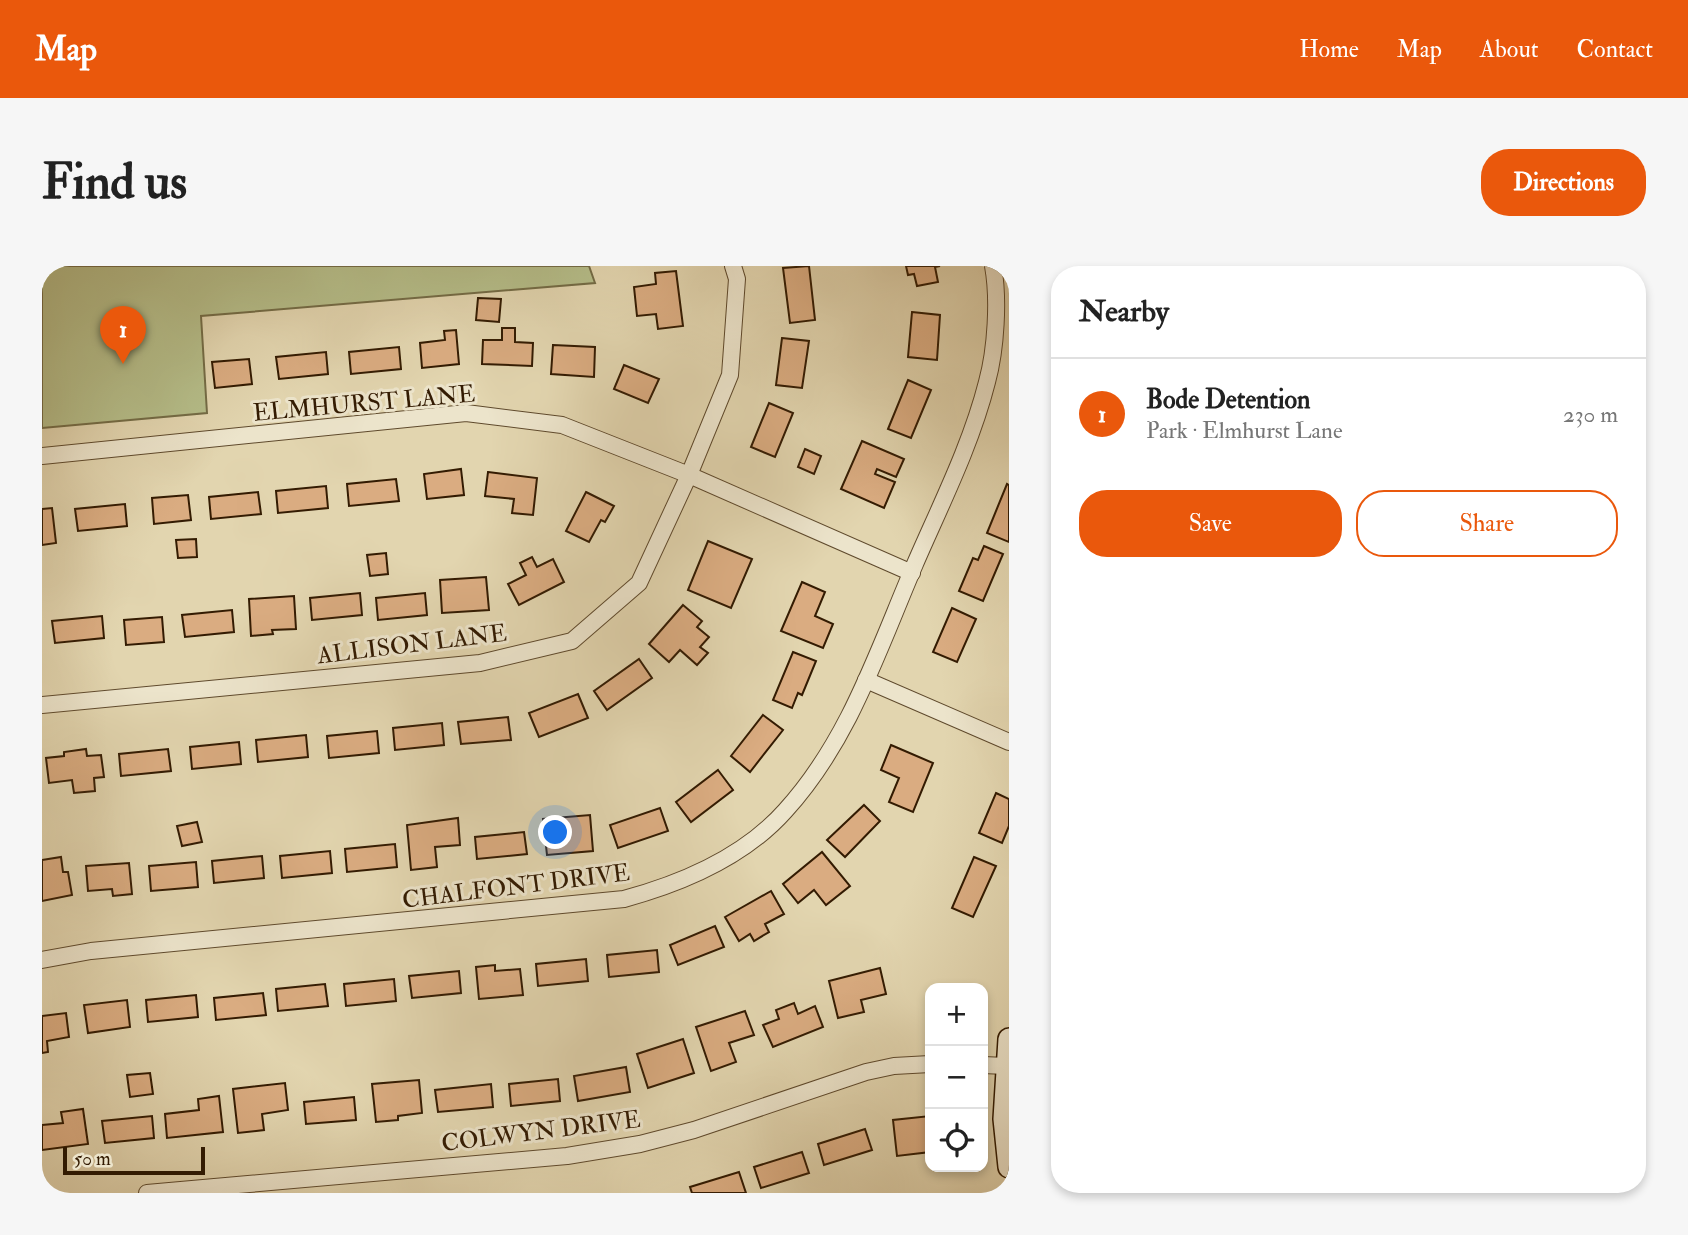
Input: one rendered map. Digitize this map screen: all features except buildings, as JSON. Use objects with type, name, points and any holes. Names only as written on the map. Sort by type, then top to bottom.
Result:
[{"type":"street","name":"ALLISON LANE","points":[[42,705],[480,663],[572,641],[639,583],[689,475],[730,375],[737,279],[733,266]]},
{"type":"street","name":"CHALFONT DRIVE","points":[[42,960],[104,950],[624,899],[656,891],[687,878],[720,861],[762,832],[783,814],[815,777],[837,742],[973,429],[988,379],[995,326],[993,266]]},
{"type":"street","name":"ELMHURST LANE","points":[[42,456],[466,413],[562,425],[689,475],[912,573]]},
{"type":"street","points":[[866,680],[1009,741]]},
{"type":"street","points":[[1009,1039],[1004,1119],[1009,1167]]},
{"type":"street","name":"COLWYN DRIVE","points":[[146,1193],[567,1156],[640,1144],[694,1130],[866,1073],[894,1066],[925,1064]]},
{"type":"street","points":[[988,1065],[1006,1066]]},
{"type":"green space","points":[[42,266],[589,266],[595,283],[201,316],[207,413],[42,428]]},
{"type":"place","name":"Bode Detention","points":[[123,364]]}]
